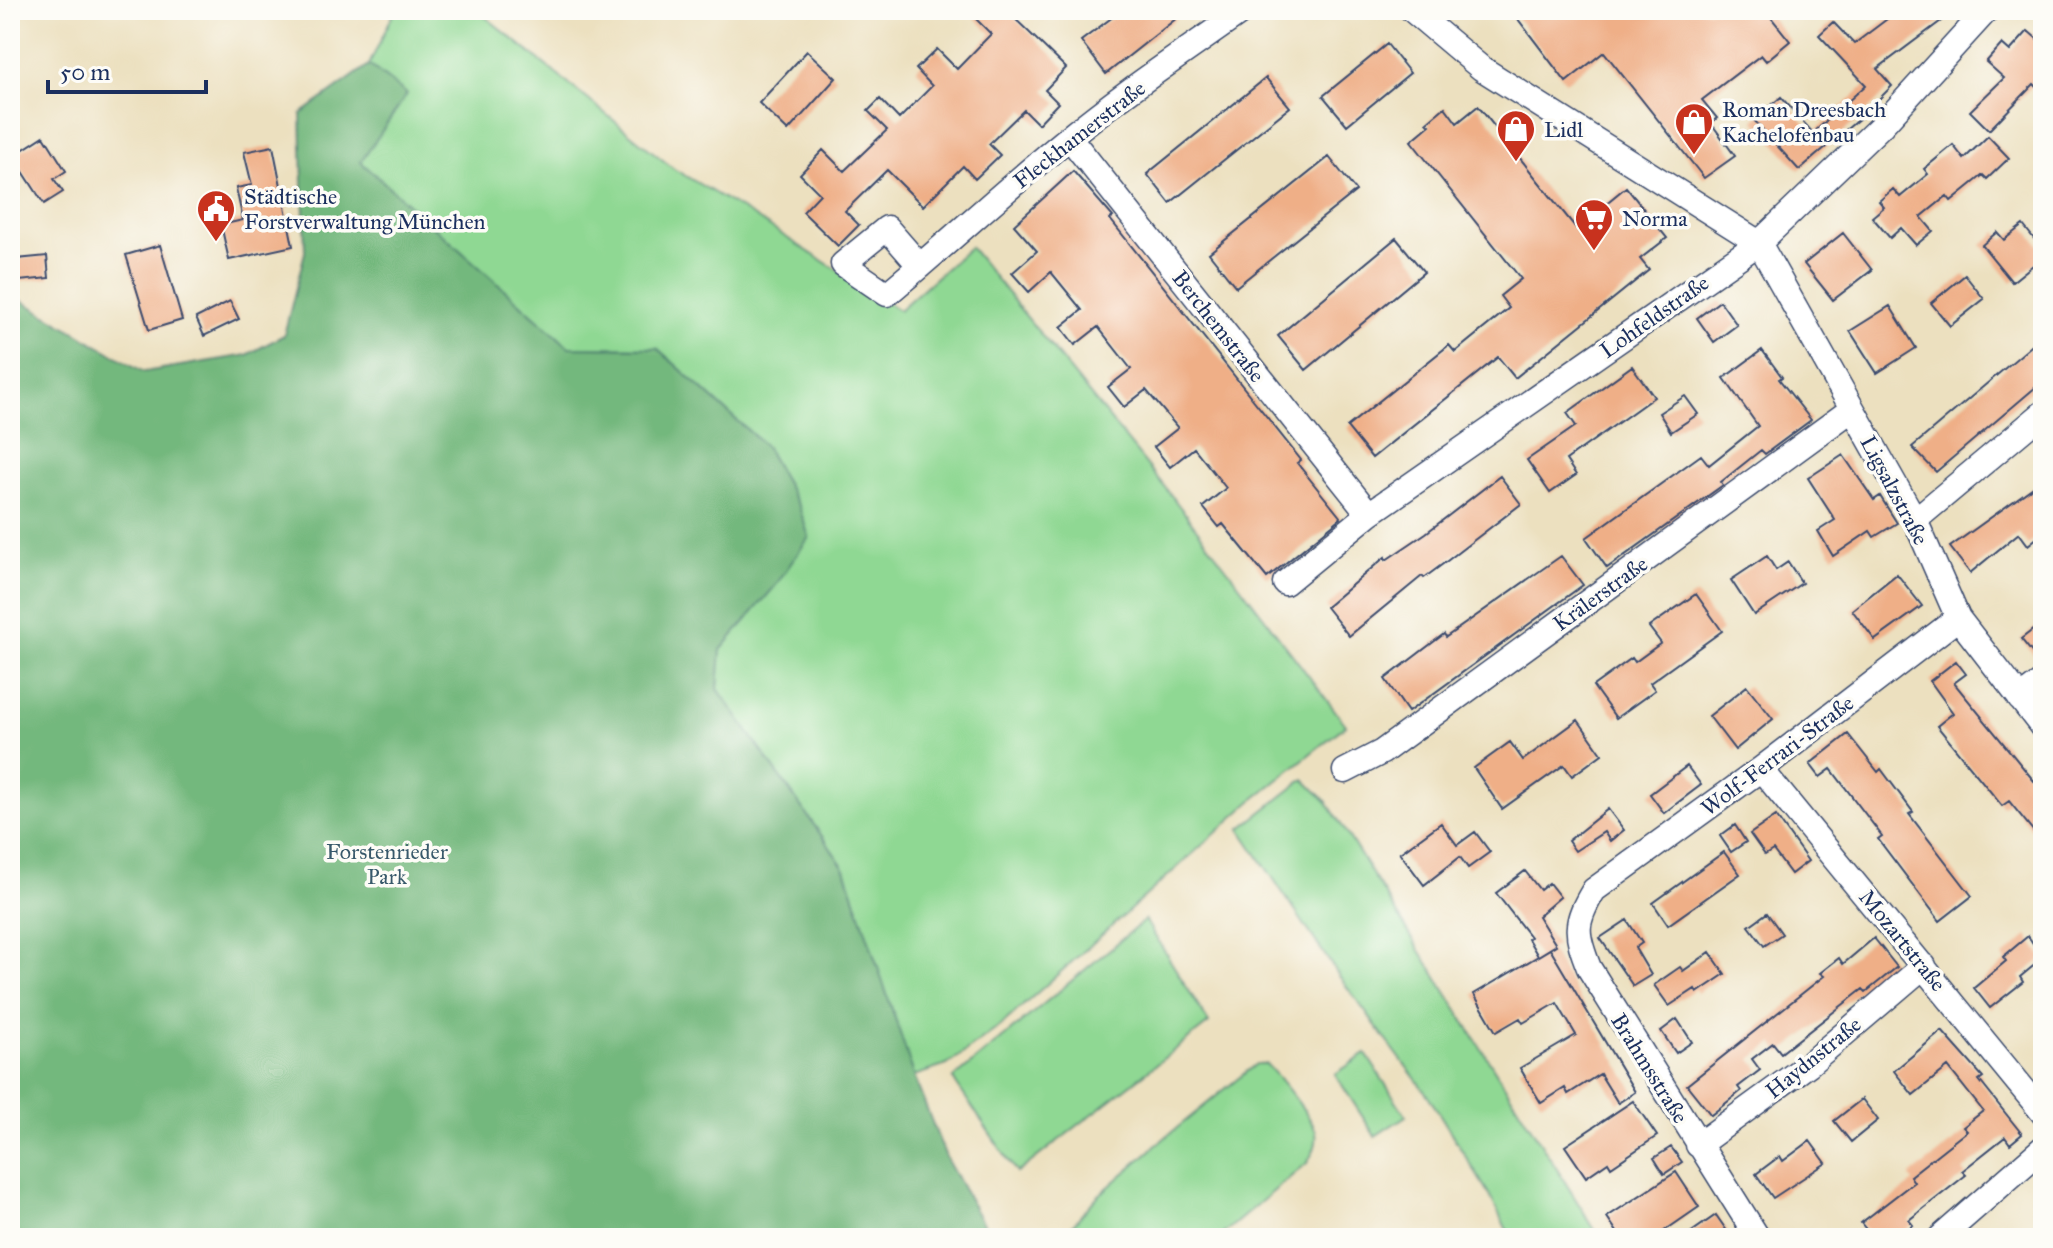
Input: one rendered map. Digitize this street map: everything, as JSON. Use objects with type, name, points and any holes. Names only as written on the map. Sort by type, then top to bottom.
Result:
[{"type":"street","name":"Fleckhamerstraße","points":[[920,266],[1069,137],[1244,10]]},
{"type":"street","points":[[1412,10],[1481,68],[1759,243]]},
{"type":"street","name":"Lohfeldstraße","points":[[1285,583],[1369,514],[1759,243],[1883,124],[1987,10]]},
{"type":"street","name":"Berchemstraße","points":[[1069,137],[1369,514]]},
{"type":"street","name":"Ligsalzstraße","points":[[1759,243],[1915,520],[1958,618],[2043,728]]},
{"type":"street","name":"Krälerstraße","points":[[1345,771],[1382,752],[1851,410]]},
{"type":"street","points":[[1915,520],[2043,413]]},
{"type":"street","name":"Wolf-Ferrari-Straße","points":[[1594,890],[1761,769],[1958,618]]},
{"type":"street","points":[[2020,699],[2043,681]]},
{"type":"street","name":"Mozartstraße","points":[[1761,769],[2043,1113]]},
{"type":"street","name":"Brahmsstraße","points":[[1594,890],[1580,912],[1578,940],[1589,968],[1758,1238]]},
{"type":"street","name":"Haydnstraße","points":[[1698,1145],[1809,1064],[1924,966]]},
{"type":"street","points":[[1940,1238],[2043,1148]]},
{"type":"green space","points":[[395,10],[477,10],[674,169],[899,310],[970,247],[1164,486],[1346,725],[1255,798],[999,1027],[947,1065],[914,1076],[845,869],[718,689],[720,650],[776,585],[799,507],[765,446],[657,348],[569,347],[360,162],[406,94],[369,65]]},
{"type":"green space","name":"Forstenrieder Park","points":[[369,65],[407,94],[361,162],[569,347],[657,348],[765,446],[799,507],[809,537],[776,585],[721,650],[718,689],[845,869],[918,1087],[948,1162],[991,1238],[10,1238],[10,294],[144,372],[247,355],[284,335],[305,252],[301,114]]},
{"type":"green space","points":[[1304,779],[1327,802],[1600,1238],[1511,1238],[1490,1196],[1429,1097],[1341,979],[1240,829]]},
{"type":"green space","points":[[1145,920],[1209,1023],[1017,1173],[953,1079]]},
{"type":"green space","points":[[1366,1054],[1406,1116],[1375,1136],[1335,1074]]},
{"type":"green space","points":[[1256,1064],[1266,1064],[1313,1125],[1316,1140],[1307,1163],[1218,1238],[1061,1238],[1097,1197]]},
{"type":"building","points":[[967,10],[1006,10],[1066,68],[1045,90],[1058,103],[1038,124],[1024,110],[989,144],[1000,155],[975,179],[963,166],[923,206],[887,170],[845,211],[859,225],[838,246],[803,212],[820,194],[800,174],[823,150],[844,171],[887,130],[868,111],[880,99],[899,119],[932,86],[916,69],[937,49],[957,69],[991,34]]},
{"type":"building","points":[[1122,10],[1187,10],[1106,74],[1081,41]]},
{"type":"building","points":[[1511,10],[1765,10],[1790,41],[1766,61],[1761,55],[1702,100],[1717,118],[1711,123],[1735,156],[1704,178],[1604,52],[1566,82]]},
{"type":"building","points":[[1899,10],[1934,10],[1941,21],[1877,69],[1892,86],[1799,170],[1754,120],[1781,97],[1813,133],[1866,85],[1819,35],[1833,22],[1854,44]]},
{"type":"building","points":[[2028,31],[2043,44],[2043,93],[2034,84],[1989,130],[1970,111],[2004,78],[1986,62],[2002,44],[2010,51]]},
{"type":"building","points":[[1387,44],[1410,73],[1347,125],[1323,96]]},
{"type":"building","points":[[807,51],[836,78],[788,131],[759,103]]},
{"type":"building","points":[[1266,78],[1290,107],[1170,203],[1147,174]]},
{"type":"building","points":[[1478,106],[1576,228],[1626,187],[1667,238],[1640,259],[1649,270],[1515,378],[1498,357],[1372,458],[1347,427],[1449,345],[1455,352],[1509,308],[1500,296],[1521,279],[1411,141],[1445,107],[1457,123]]},
{"type":"building","points":[[44,136],[66,171],[54,179],[63,192],[44,204],[13,156]]},
{"type":"building","points":[[1988,136],[2009,158],[1987,179],[1983,175],[1951,201],[1947,196],[1921,217],[1933,231],[1916,245],[1901,228],[1890,238],[1872,217],[1884,207],[1879,201],[1893,189],[1900,197],[1928,174],[1924,169],[1953,145],[1964,159]]},
{"type":"building","points":[[273,146],[293,246],[229,260],[221,225],[243,220],[236,188],[252,185],[244,152]]},
{"type":"building","points":[[1329,157],[1356,191],[1236,287],[1209,253]]},
{"type":"building","points":[[1073,171],[1113,217],[1110,219],[1301,460],[1297,463],[1341,518],[1267,578],[1223,524],[1219,527],[1203,507],[1226,488],[1194,448],[1170,467],[1154,447],[1178,428],[1146,390],[1124,407],[1108,387],[1131,369],[1098,327],[1075,345],[1061,327],[1082,310],[1051,272],[1029,292],[1012,273],[1037,251],[1014,225]]},
{"type":"building","points":[[2023,225],[2043,250],[2043,257],[2012,282],[1982,245],[1997,232],[2004,240]]},
{"type":"building","points":[[1843,233],[1872,270],[1833,300],[1804,264]]},
{"type":"building","points":[[1396,238],[1424,272],[1306,370],[1278,336]]},
{"type":"building","points":[[160,245],[182,320],[149,330],[126,255]]},
{"type":"building","points":[[47,256],[49,278],[19,281],[17,259]]},
{"type":"building","points":[[1965,275],[1984,299],[1950,326],[1931,303]]},
{"type":"building","points":[[230,301],[239,319],[204,336],[196,318]]},
{"type":"building","points":[[1720,301],[1737,325],[1714,342],[1697,318]]},
{"type":"building","points":[[1890,306],[1916,348],[1877,373],[1850,331]]},
{"type":"building","points":[[2043,336],[2043,381],[1936,472],[1912,447]]},
{"type":"building","points":[[1762,350],[1782,377],[1779,379],[1811,420],[1765,454],[1761,450],[1721,482],[1723,485],[1607,568],[1586,538],[1701,455],[1709,465],[1758,426],[1724,378]]},
{"type":"building","points":[[1632,366],[1654,397],[1566,460],[1576,475],[1550,493],[1527,460],[1576,426],[1567,413]]},
{"type":"building","points":[[1685,396],[1698,414],[1671,432],[1659,413]]},
{"type":"building","points":[[1843,455],[1874,500],[1880,496],[1897,523],[1874,537],[1870,531],[1833,556],[1818,531],[1835,520],[1808,478]]},
{"type":"building","points":[[1500,476],[1521,504],[1424,578],[1422,576],[1349,636],[1326,607],[1385,557],[1386,560],[1426,533]]},
{"type":"building","points":[[2043,480],[2043,533],[2028,545],[2019,533],[1970,573],[1950,547]]},
{"type":"building","points":[[1561,556],[1583,585],[1408,712],[1385,679],[1444,634],[1446,637]]},
{"type":"building","points":[[1767,556],[1776,570],[1788,562],[1802,583],[1754,615],[1731,580]]},
{"type":"building","points":[[1897,574],[1922,606],[1875,640],[1852,610]]},
{"type":"building","points":[[1696,594],[1722,631],[1650,683],[1655,690],[1616,718],[1593,686],[1632,658],[1635,662],[1661,643],[1649,627]]},
{"type":"building","points":[[2043,622],[2043,666],[2021,639]]},
{"type":"building","points":[[1956,661],[1966,674],[1954,683],[2034,781],[2043,773],[2043,843],[2009,801],[2002,806],[1937,726],[1953,713],[1930,681]]},
{"type":"building","points":[[1747,686],[1773,719],[1735,750],[1709,716]]},
{"type":"building","points":[[1578,720],[1602,754],[1572,776],[1564,765],[1502,809],[1474,768],[1510,742],[1523,760]]},
{"type":"building","points":[[1848,734],[1878,772],[1881,769],[1913,812],[1909,814],[1972,896],[1940,921],[1878,839],[1882,836],[1831,769],[1820,777],[1810,764]]},
{"type":"building","points":[[1687,766],[1701,785],[1664,813],[1650,794]]},
{"type":"building","points":[[1608,809],[1624,830],[1610,841],[1604,832],[1575,851],[1568,841]]},
{"type":"building","points":[[1776,816],[1808,861],[1791,874],[1773,850],[1765,855],[1750,834]]},
{"type":"building","points":[[1441,823],[1457,845],[1475,832],[1490,852],[1468,868],[1460,857],[1424,885],[1400,853]]},
{"type":"building","points":[[1735,825],[1746,842],[1731,852],[1720,836]]},
{"type":"building","points":[[1724,852],[1740,874],[1668,925],[1653,903]]},
{"type":"building","points":[[1525,871],[1540,890],[1549,883],[1560,897],[1538,916],[1556,945],[1538,956],[1528,939],[1530,937],[1496,893]]},
{"type":"building","points":[[1767,913],[1782,934],[1764,946],[1749,926]]},
{"type":"building","points":[[1627,920],[1642,943],[1635,948],[1651,975],[1633,986],[1600,938]]},
{"type":"building","points":[[2028,936],[2043,958],[2020,977],[2023,982],[1990,1008],[1974,988],[2006,961],[2003,957]]},
{"type":"building","points":[[1874,938],[1897,967],[1866,992],[1863,989],[1781,1053],[1773,1043],[1752,1059],[1760,1070],[1738,1087],[1741,1091],[1711,1115],[1687,1085],[1824,976],[1820,973],[1839,958],[1843,964]]},
{"type":"building","points":[[1550,949],[1635,1092],[1618,1103],[1600,1074],[1568,1094],[1565,1088],[1541,1103],[1520,1068],[1576,1035],[1557,1003],[1523,1023],[1520,1018],[1496,1032],[1474,994]]},
{"type":"building","points":[[1710,952],[1725,974],[1697,993],[1695,989],[1669,1006],[1654,985],[1680,967],[1683,971]]},
{"type":"building","points":[[1677,1019],[1692,1042],[1676,1053],[1661,1031]]},
{"type":"building","points":[[1942,1031],[1983,1077],[1979,1080],[2022,1134],[2010,1144],[2005,1137],[1962,1171],[1966,1175],[1909,1220],[1913,1225],[1896,1238],[1873,1238],[1861,1223],[1914,1182],[1910,1176],[1967,1131],[1963,1127],[1983,1111],[1948,1067],[1913,1095],[1894,1071]]},
{"type":"building","points":[[1862,1099],[1878,1120],[1851,1142],[1834,1121]]},
{"type":"building","points":[[1633,1101],[1657,1136],[1611,1167],[1608,1162],[1586,1177],[1565,1146]]},
{"type":"building","points":[[1810,1141],[1826,1163],[1773,1198],[1756,1174],[1780,1156],[1783,1161]]},
{"type":"building","points":[[1671,1147],[1682,1162],[1664,1174],[1654,1158]]},
{"type":"building","points":[[1676,1172],[1699,1207],[1654,1238],[1621,1238],[1607,1217]]},
{"type":"building","points":[[1716,1215],[1727,1231],[1717,1238],[1683,1238]]},
{"type":"place","name":"Roman Dreesbach Kachelofenbau","points":[[1694,156]]},
{"type":"place","name":"Lidl","points":[[1516,163]]},
{"type":"place","name":"Städtische Forstverwaltung München","points":[[216,243]]},
{"type":"place","name":"Norma","points":[[1594,252]]}]
